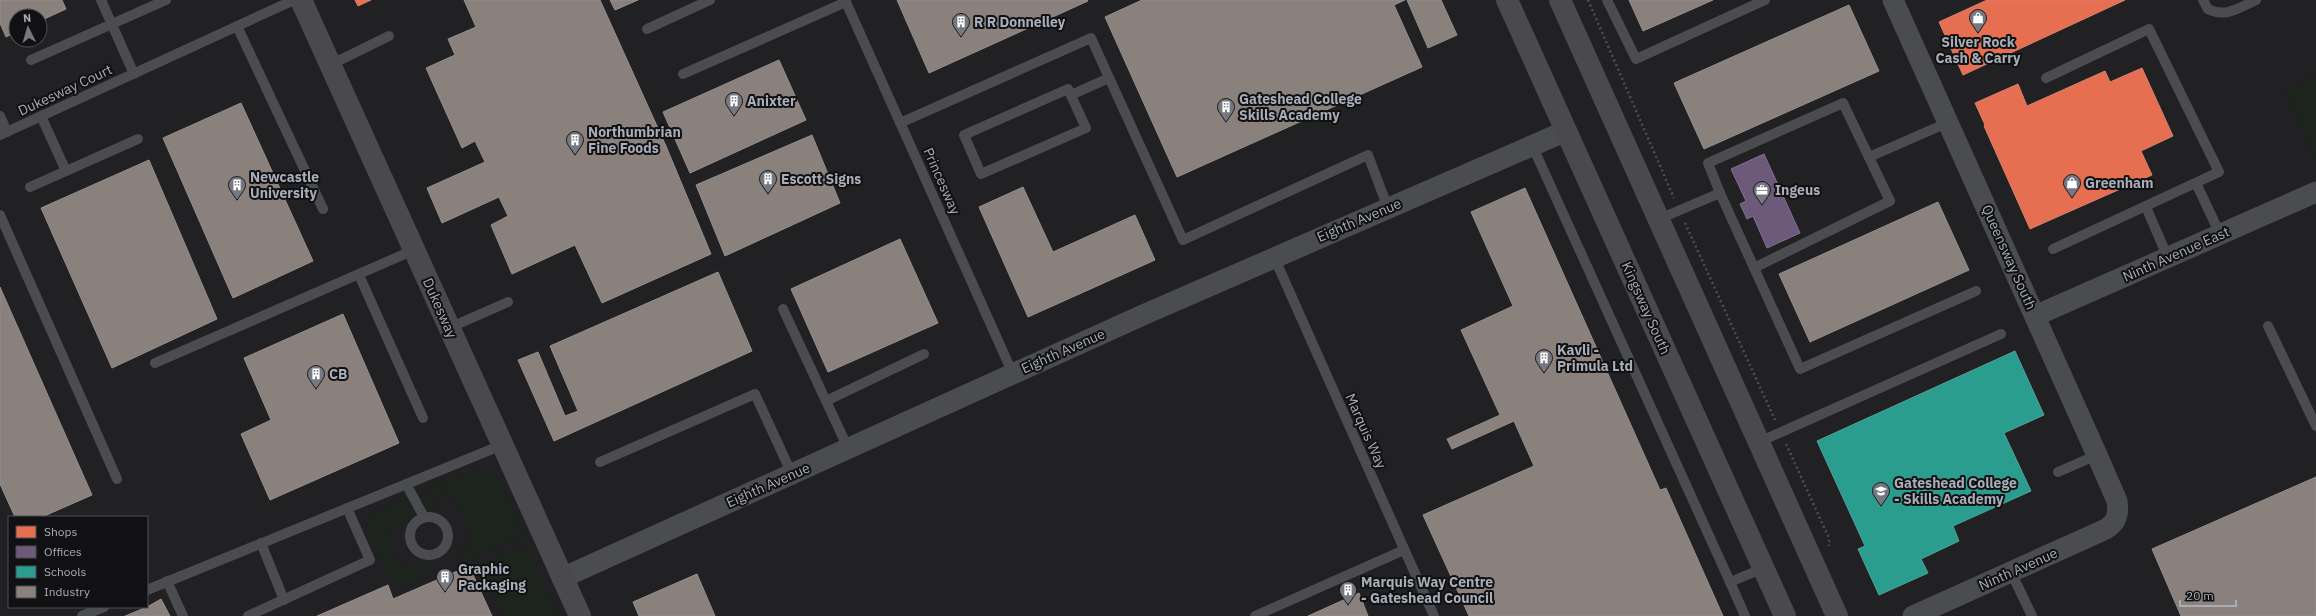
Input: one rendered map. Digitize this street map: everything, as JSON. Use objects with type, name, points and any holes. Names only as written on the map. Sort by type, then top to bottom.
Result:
[{"type":"street","name":"Dukesway","points":[[301,0],[580,616]]},
{"type":"street","name":"Kingsway South","points":[[1507,0],[1785,616]]},
{"type":"street","name":"Queensway South","points":[[1893,0],[2117,501],[2117,516]]},
{"type":"street","points":[[1563,1],[1837,616]]},
{"type":"street","name":"Eighth Avenue","points":[[562,578],[1274,257],[1566,131]]},
{"type":"street","name":"Ninth Avenue East","points":[[2035,316],[2316,192]]},
{"type":"street","name":"Ninth Avenue","points":[[1913,616],[1940,610],[2011,572],[2106,529],[2115,521],[2117,516]]},
{"type":"lane","name":"Dukesway Court","points":[[100,0],[134,74]]},
{"type":"lane","points":[[31,60],[166,0]]},
{"type":"lane","name":"Dukesway Court","points":[[0,116],[4,133],[294,0]]},
{"type":"lane","points":[[647,29],[710,0]]},
{"type":"lane","points":[[1607,0],[1636,59],[1765,0]]},
{"type":"lane","points":[[2203,0],[2208,9],[2222,13],[2230,12],[2256,0]]},
{"type":"lane","points":[[683,74],[846,1]]},
{"type":"lane","name":"Princesway","points":[[846,1],[1012,374]]},
{"type":"lane","points":[[237,26],[323,208]]},
{"type":"lane","points":[[2046,78],[2149,29],[2219,172],[2053,249]]},
{"type":"lane","points":[[330,65],[389,36]]},
{"type":"lane","points":[[900,123],[1091,38],[1183,240],[1368,155],[1388,208]]},
{"type":"lane","points":[[1071,95],[1109,78]]},
{"type":"lane","points":[[1068,89],[1071,95],[1086,128],[981,174],[964,135],[1068,89]]},
{"type":"lane","points":[[1754,268],[1890,201],[1843,103],[1708,163],[1720,193],[1754,268],[1800,369],[1976,291]]},
{"type":"lane","points":[[41,116],[66,171]]},
{"type":"lane","points":[[1869,157],[1947,123]]},
{"type":"lane","points":[[30,187],[138,139]]},
{"type":"lane","points":[[1532,145],[1745,616]]},
{"type":"lane","points":[[2196,183],[2220,234]]},
{"type":"lane","points":[[1659,219],[1720,193]]},
{"type":"lane","points":[[2146,207],[2168,258]]},
{"type":"lane","points":[[0,215],[117,479]]},
{"type":"lane","points":[[155,363],[414,250]]},
{"type":"lane","name":"Marquis Way","points":[[1274,257],[1434,616]]},
{"type":"lane","points":[[359,275],[423,418]]},
{"type":"lane","points":[[449,328],[508,302]]},
{"type":"lane","points":[[783,309],[848,448]]},
{"type":"lane","points":[[2268,326],[2316,426]]},
{"type":"lane","points":[[1759,442],[2001,334]]},
{"type":"lane","points":[[826,401],[924,354]]},
{"type":"lane","points":[[600,462],[755,394],[792,474]]},
{"type":"lane","points":[[148,590],[502,445]]},
{"type":"lane","points":[[2058,472],[2097,455]]},
{"type":"lane","points":[[406,484],[424,517]]},
{"type":"lane","points":[[248,616],[370,560],[347,508]]},
{"type":"lane","points":[[261,543],[284,600]]},
{"type":"lane","points":[[1255,616],[1404,550]]},
{"type":"lane","points":[[1730,582],[1764,568]]},
{"type":"lane","points":[[2011,572],[2032,616]]},
{"type":"lane","points":[[167,581],[183,616]]},
{"type":"lane","points":[[82,616],[102,608]]},
{"type":"path","points":[[1588,0],[1680,210],[1829,538],[1829,550]]},
{"type":"shaded area","points":[[0,0],[2316,0],[2316,616],[0,616]]},
{"type":"shaded area","points":[[2316,77],[2316,158],[2285,90]]},
{"type":"shaded area","points":[[477,469],[503,482],[523,535],[461,562],[457,553],[468,546],[467,523],[462,510],[458,504],[446,494],[435,498],[434,510],[426,508],[423,500],[425,490]]},
{"type":"shaded area","points":[[400,501],[411,513],[407,522],[396,518],[391,526],[389,534],[392,551],[403,563],[412,566],[421,566],[427,577],[396,590],[365,526],[366,517]]},
{"type":"shaded area","points":[[528,545],[541,584],[560,616],[501,616],[478,566]]},
{"type":"building: Shops","points":[[355,0],[371,0],[358,6]]},
{"type":"building: Shops","points":[[1987,0],[2125,0],[1963,75],[1939,22]]},
{"type":"building: Shops","points":[[2142,68],[2173,136],[2141,151],[2152,175],[2030,229],[1975,103],[2018,84],[2027,106],[2105,71],[2110,82]]},
{"type":"building: Offices","points":[[1764,154],[1800,233],[1767,248],[1753,216],[1747,219],[1740,204],[1746,201],[1731,169]]},
{"type":"building: Schools","points":[[2015,351],[2044,415],[2004,433],[2031,491],[1953,526],[1959,541],[1921,559],[1928,573],[1879,595],[1858,549],[1865,546],[1817,441]]},
{"type":"building: Industry","points":[[0,0],[62,0],[66,9],[48,17],[48,8],[8,8],[8,36],[6,37],[0,23]]},
{"type":"building: Industry","name":"Northumbrian Fine Foods","points":[[464,0],[600,0],[666,146],[711,254],[602,303],[575,245],[512,274],[491,225],[508,216],[499,197],[442,223],[427,188],[485,162],[475,141],[462,148],[426,68],[455,55],[448,39],[476,27]]},
{"type":"building: Industry","points":[[610,0],[638,0],[615,10]]},
{"type":"building: Industry","name":"R R Donnelley","points":[[897,0],[1087,0],[1088,1],[929,73]]},
{"type":"building: Industry","name":"Gateshead College Skills Academy","points":[[1142,0],[1405,0],[1394,5],[1422,67],[1177,177],[1105,17]]},
{"type":"building: Industry","points":[[1407,0],[1441,0],[1457,35],[1428,48]]},
{"type":"building: Industry","points":[[1629,0],[1713,0],[1643,31]]},
{"type":"building: Industry","points":[[1849,5],[1879,71],[1704,149],[1674,83]]},
{"type":"building: Industry","name":"Anixter","points":[[779,60],[806,120],[690,173],[663,112]]},
{"type":"building: Industry","name":"Newcastle University","points":[[241,103],[313,261],[233,298],[163,138]]},
{"type":"building: Industry","name":"Escott Signs","points":[[812,135],[840,203],[725,256],[696,185]]},
{"type":"building: Industry","points":[[149,160],[217,319],[112,368],[41,208]]},
{"type":"building: Industry","points":[[1023,187],[1053,252],[1135,215],[1155,260],[1028,317],[979,207]]},
{"type":"building: Industry","name":"Kavli - Primula Ltd","points":[[1525,188],[1660,490],[1666,488],[1723,616],[1469,616],[1423,515],[1534,466],[1514,421],[1452,449],[1447,439],[1500,415],[1461,330],[1513,306],[1471,212]]},
{"type":"building: Industry","points":[[1938,202],[1969,270],[1810,342],[1779,274]]},
{"type":"building: Industry","points":[[900,239],[938,323],[828,372],[791,289]]},
{"type":"building: Industry","points":[[718,272],[752,351],[554,441],[518,360],[538,352],[565,416],[578,411],[550,346]]},
{"type":"building: Industry","points":[[0,287],[92,495],[44,516],[15,516],[0,484]]},
{"type":"building: Industry","name":"CB","points":[[343,314],[399,443],[270,500],[241,434],[271,420],[244,358]]},
{"type":"building: Industry","points":[[2316,477],[2316,616],[2181,616],[2152,549]]},
{"type":"building: Industry","name":"Graphic Packaging","points":[[469,566],[492,616],[317,616],[388,585],[393,599]]},
{"type":"building: Industry","points":[[697,574],[715,616],[639,616],[633,602]]},
{"type":"building: Industry","name":"Marquis Way Centre - Gateshead Council","points":[[1359,593],[1368,616],[1308,616]]},
{"type":"building: Industry","points":[[161,599],[170,616],[125,616],[148,608],[148,606]]},
{"type":"place","name":"Silver Rock Cash & Carry","points":[[1978,33]]},
{"type":"place","name":"R R Donnelley","points":[[961,37]]},
{"type":"place","name":"Anixter","points":[[734,116]]},
{"type":"place","name":"Gateshead College Skills Academy","points":[[1226,122]]},
{"type":"place","name":"Northumbrian Fine Foods","points":[[575,155]]},
{"type":"place","name":"Escott Signs","points":[[768,194]]},
{"type":"place","name":"Greenham","points":[[2072,198]]},
{"type":"place","name":"Newcastle University","points":[[237,200]]},
{"type":"place","name":"Ingeus","points":[[1762,205]]},
{"type":"place","name":"Kavli - Primula Ltd","points":[[1544,373]]},
{"type":"place","name":"CB","points":[[316,389]]},
{"type":"place","name":"Gateshead College - Skills Academy","points":[[1881,506]]},
{"type":"place","name":"Graphic Packaging","points":[[445,592]]},
{"type":"place","name":"Marquis Way Centre - Gateshead Council","points":[[1348,605]]}]
